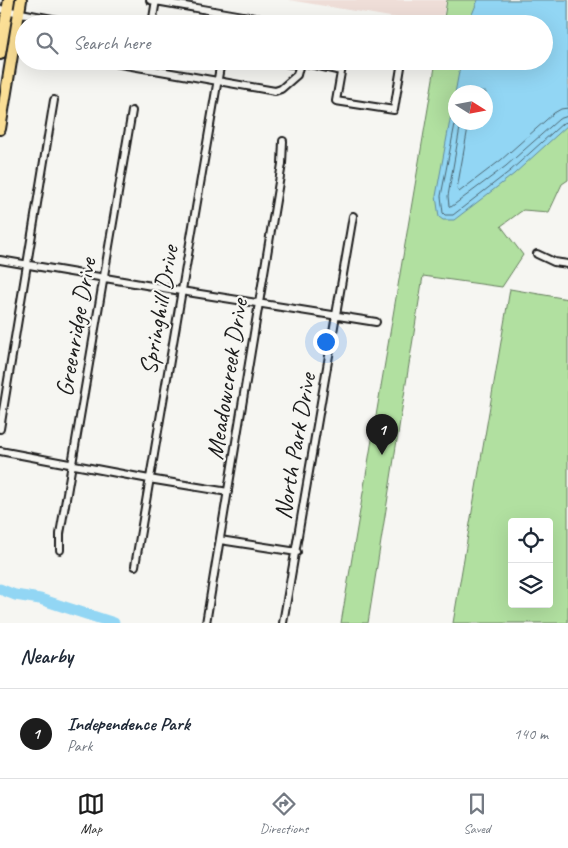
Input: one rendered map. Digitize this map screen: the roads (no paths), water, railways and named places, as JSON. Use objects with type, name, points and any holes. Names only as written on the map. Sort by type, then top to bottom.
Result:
[{"type":"main road","points":[[18,15],[21,0]]},
{"type":"main road","points":[[0,54],[6,7]]},
{"type":"main road","points":[[0,129],[2,99],[15,32]]},
{"type":"street","points":[[153,15],[154,0],[235,15]]},
{"type":"street","points":[[6,7],[34,15]]},
{"type":"street","points":[[165,70],[217,82],[275,91],[281,89],[297,75],[298,70]]},
{"type":"street","name":"Springhill Drive","points":[[135,566],[219,70]]},
{"type":"street","points":[[338,70],[341,71],[336,101],[394,110],[401,70]]},
{"type":"street","points":[[0,429],[54,100]]},
{"type":"street","name":"Greenridge Drive","points":[[60,550],[60,534],[132,111]]},
{"type":"street","name":"Meadowcreek Drive","points":[[206,623],[282,164],[284,141]]},
{"type":"street","name":"North Park Drive","points":[[283,623],[353,216]]},
{"type":"street","points":[[538,254],[554,262],[568,264]]},
{"type":"street","points":[[0,260],[376,322]]},
{"type":"street","points":[[0,451],[228,492]]},
{"type":"street","points":[[220,540],[296,552]]},
{"type":"water","points":[[478,0],[568,0],[568,125],[514,174],[454,220],[443,220],[439,217],[436,196],[448,130],[493,130],[493,85],[457,85],[459,70],[553,70],[553,15],[472,15]]},
{"type":"waterway","points":[[0,589],[15,595],[40,599],[114,623]]},
{"type":"place","name":"Independence Park","points":[[382,455]]}]
